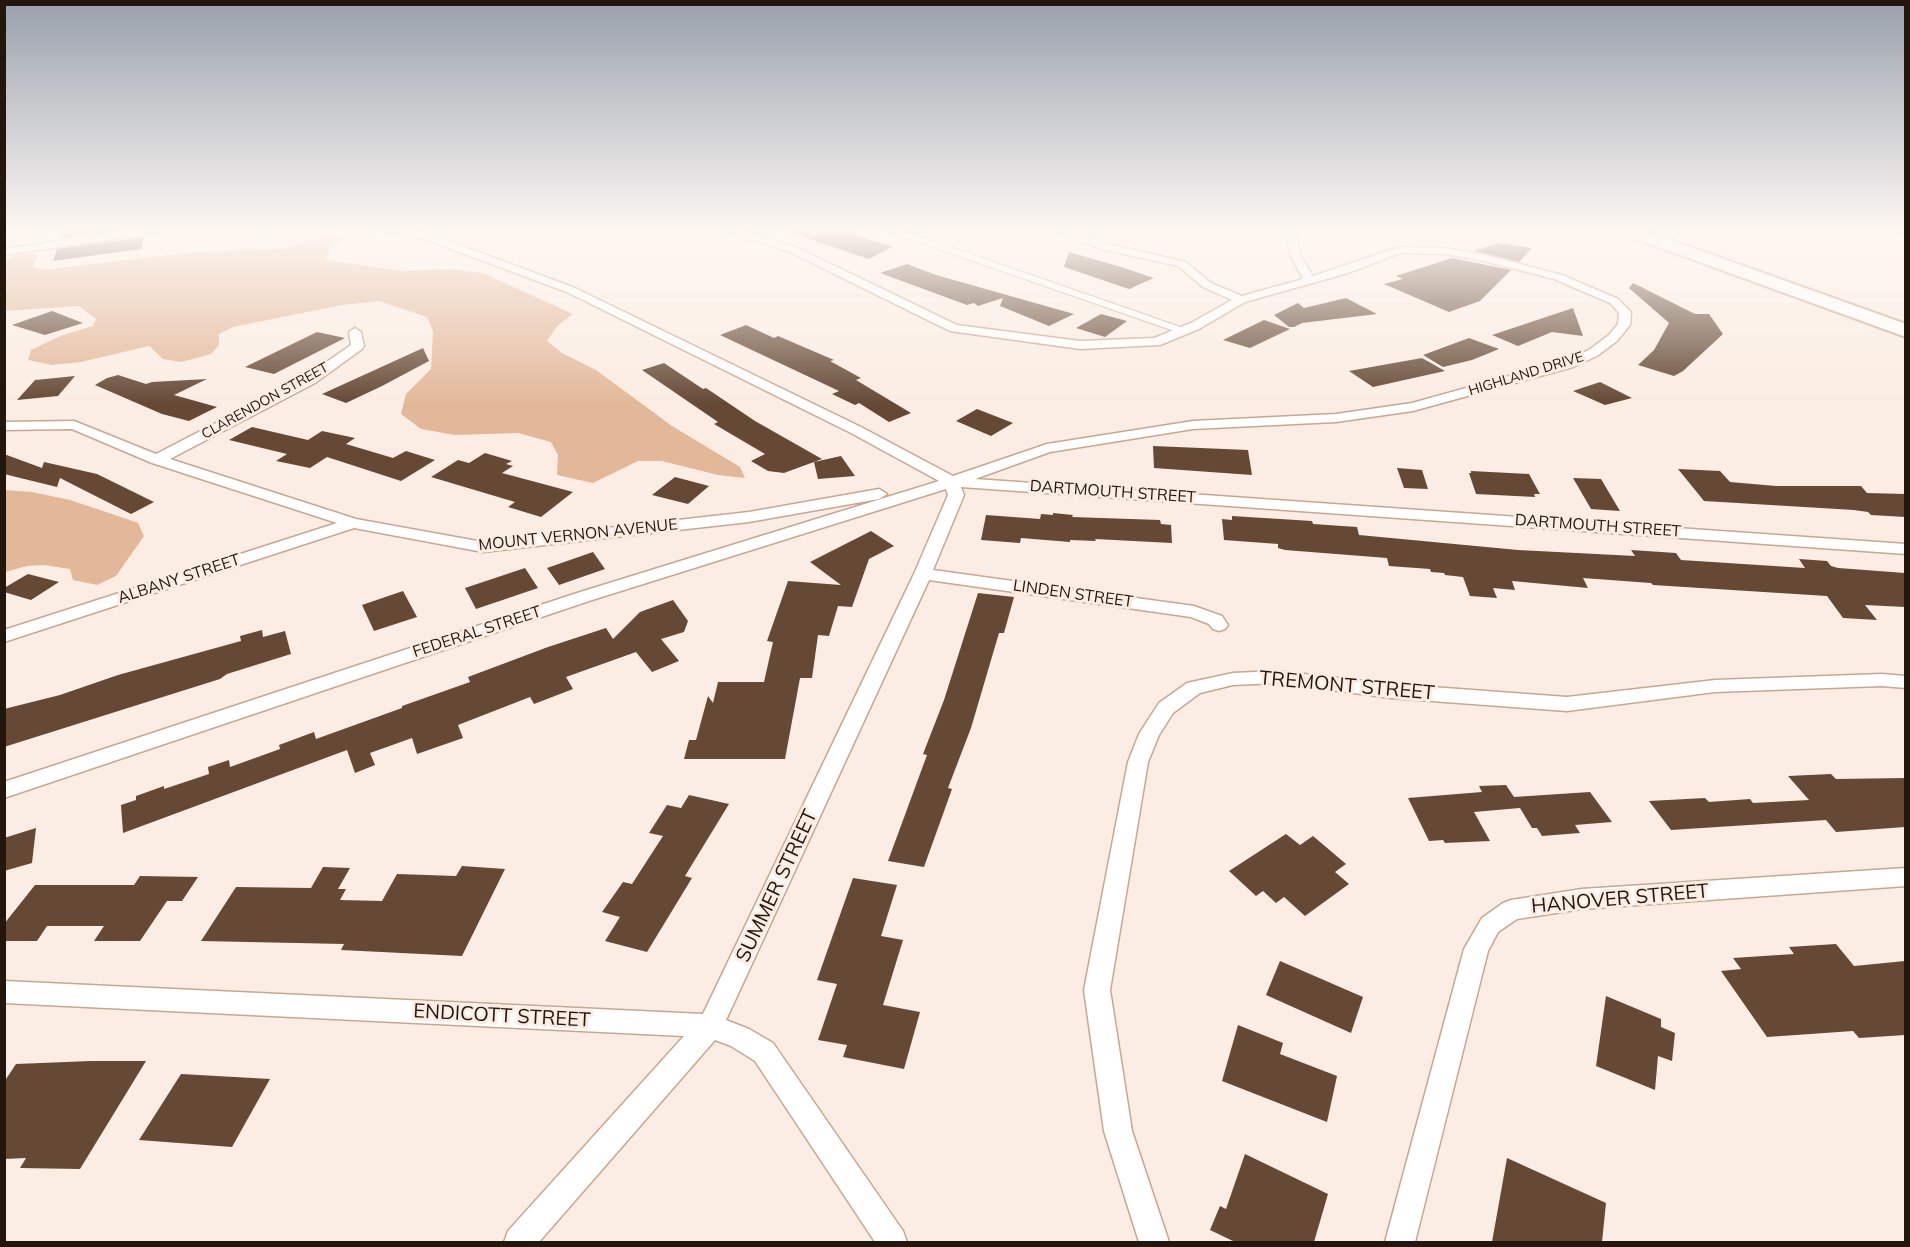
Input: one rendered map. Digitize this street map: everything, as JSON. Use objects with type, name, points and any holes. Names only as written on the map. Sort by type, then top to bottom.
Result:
[{"type":"main road","points":[[1783,287],[1905,331]]},
{"type":"street","name":"DARTMOUTH STREET","points":[[563,287],[856,430],[952,482],[1905,549]]},
{"type":"street","name":"HIGHLAND DRIVE","points":[[870,287],[954,328],[1080,345],[1156,342],[1183,331],[1241,300],[1288,287]]},
{"type":"street","points":[[1212,287],[1241,300]]},
{"type":"street","name":"HIGHLAND DRIVE","points":[[952,482],[1047,448],[1194,425],[1336,418],[1413,407],[1568,364],[1593,353],[1613,338],[1624,325],[1625,312],[1614,301],[1585,287]]},
{"type":"street","name":"CLARENDON STREET","points":[[157,460],[310,380],[358,346],[355,332]]},
{"type":"street","name":"MOUNT VERNON AVENUE","points":[[4,426],[74,425],[157,460],[354,523],[483,547],[749,517],[952,482]]},
{"type":"street","name":"SUMMER STREET","points":[[519,1242],[710,1026],[923,574],[956,495],[952,482]]},
{"type":"street","name":"FEDERAL STREET","points":[[4,790],[573,600],[952,482]]},
{"type":"street","name":"ALBANY STREET","points":[[4,636],[354,523]]},
{"type":"street","name":"LINDEN STREET","points":[[923,574],[1194,612],[1216,620],[1219,625]]},
{"type":"street","name":"TREMONT STREET","points":[[1154,1242],[1118,1131],[1097,990],[1138,762],[1149,734],[1166,708],[1194,688],[1233,679],[1278,677],[1391,690],[1567,704],[1715,686],[1882,680],[1905,682]]},
{"type":"street","name":"HANOVER STREET","points":[[1400,1242],[1476,949],[1490,925],[1511,910],[1582,899],[1905,878]]},
{"type":"street","name":"ENDICOTT STREET","points":[[4,992],[710,1026],[740,1037],[764,1052],[892,1242]]},
{"type":"lane","points":[[1056,287],[1183,331]]},
{"type":"shaded area","points":[[5,287],[514,287],[573,314],[557,326],[547,341],[562,353],[596,370],[672,426],[740,467],[745,478],[718,475],[662,461],[638,461],[593,483],[557,475],[558,455],[551,442],[518,433],[455,435],[421,429],[401,414],[406,394],[431,369],[433,331],[427,317],[379,301],[342,305],[233,327],[219,334],[219,345],[211,354],[181,362],[163,359],[149,346],[81,362],[52,365],[28,360],[31,350],[60,336],[93,326],[96,319],[79,306],[5,311]]},
{"type":"shaded area","points":[[5,490],[32,492],[70,500],[138,523],[144,536],[116,576],[97,585],[73,580],[70,569],[44,565],[27,566],[5,572]]},
{"type":"building","points":[[919,287],[979,287],[1074,314],[1049,326],[1000,306],[1003,298],[978,306],[974,303],[967,305]]},
{"type":"building","points":[[1391,287],[1494,287],[1480,301],[1449,312]]},
{"type":"building","points":[[1641,287],[1695,314],[1709,314],[1723,334],[1683,371],[1674,376],[1638,365],[1654,350],[1669,323],[1629,288]]},
{"type":"building","points":[[1346,298],[1377,314],[1302,323],[1294,327],[1289,327],[1274,315],[1298,303],[1304,308]]},
{"type":"building","points":[[1573,308],[1583,336],[1552,332],[1518,346],[1492,335]]},
{"type":"building","points":[[52,311],[83,323],[45,335],[12,325]]},
{"type":"building","points":[[1101,314],[1127,321],[1105,337],[1076,328]]},
{"type":"building","points":[[1264,320],[1290,329],[1250,348],[1223,340]]},
{"type":"building","points":[[746,325],[834,360],[830,361],[861,378],[856,380],[911,413],[889,422],[859,403],[855,405],[832,394],[839,391],[720,335]]},
{"type":"building","points":[[317,332],[345,338],[274,374],[245,367]]},
{"type":"building","points":[[1469,338],[1499,349],[1472,360],[1443,367],[1423,355]]},
{"type":"building","points":[[423,348],[429,361],[346,403],[322,394]]},
{"type":"building","points":[[1422,358],[1445,371],[1373,387],[1349,371]]},
{"type":"building","points":[[664,363],[755,421],[822,459],[784,473],[768,471],[751,461],[765,454],[714,424],[718,422],[642,370]]},
{"type":"building","points":[[118,375],[146,384],[207,379],[174,395],[217,407],[189,421],[162,414],[95,385]]},
{"type":"building","points":[[75,376],[58,396],[17,400],[35,380]]},
{"type":"building","points":[[1600,382],[1632,398],[1605,405],[1573,391]]},
{"type":"building","points":[[977,409],[1013,423],[991,436],[956,421]]},
{"type":"building","points":[[252,427],[308,440],[322,431],[355,438],[346,444],[393,458],[406,451],[435,460],[401,481],[327,457],[310,468],[276,461],[287,454],[229,440]]},
{"type":"building","points":[[1153,446],[1248,450],[1252,475],[1154,468]]},
{"type":"building","points":[[485,453],[512,461],[506,464],[513,466],[502,473],[573,492],[541,517],[508,507],[515,502],[431,477],[458,460],[469,463]]},
{"type":"building","points":[[4,454],[42,468],[44,462],[97,474],[154,502],[131,514],[60,478],[57,487],[4,474]]},
{"type":"building","points":[[841,456],[855,476],[818,479],[814,462]]},
{"type":"building","points":[[1397,468],[1422,470],[1428,489],[1404,488]]},
{"type":"building","points":[[1678,469],[1720,471],[1730,482],[1776,486],[1861,486],[1867,493],[1905,494],[1905,517],[1871,515],[1868,512],[1854,510],[1704,501]]},
{"type":"building","points":[[1471,471],[1529,474],[1540,494],[1534,494],[1535,497],[1476,494],[1469,473]]},
{"type":"building","points":[[675,477],[709,486],[688,504],[652,495]]},
{"type":"building","points":[[1573,478],[1601,479],[1620,511],[1591,509]]},
{"type":"building","points":[[1053,513],[1073,515],[1072,517],[1160,520],[1161,524],[1171,525],[1172,543],[1095,539],[1096,541],[1070,540],[1070,542],[1021,538],[1020,543],[981,540],[986,515],[1040,519],[1041,514],[1053,515]]},
{"type":"building","points":[[1232,516],[1312,521],[1313,524],[1357,527],[1359,535],[1518,550],[1635,556],[1631,550],[1676,553],[1681,560],[1805,568],[1799,559],[1827,561],[1831,566],[1838,568],[1905,573],[1905,607],[1865,605],[1877,620],[1843,618],[1827,596],[1653,585],[1583,578],[1588,588],[1512,581],[1515,590],[1493,588],[1497,598],[1470,596],[1463,577],[1431,572],[1430,569],[1389,566],[1387,558],[1285,550],[1278,548],[1278,544],[1224,540],[1222,519],[1232,520]]},
{"type":"building","points":[[871,531],[894,546],[869,559],[852,607],[838,606],[829,636],[818,635],[812,678],[800,678],[785,759],[684,759],[689,740],[696,740],[708,696],[713,703],[718,682],[764,682],[773,642],[767,641],[788,581],[841,585],[810,562]]},
{"type":"building","points":[[593,552],[605,569],[559,585],[547,568]]},
{"type":"building","points":[[525,568],[538,588],[476,609],[465,588]]},
{"type":"building","points":[[28,574],[59,582],[31,600],[4,592],[4,588]]},
{"type":"building","points":[[403,591],[417,617],[374,631],[362,605]]},
{"type":"building","points":[[978,593],[1014,597],[1004,633],[999,633],[971,728],[948,788],[952,789],[924,867],[888,861],[927,755],[923,754],[944,700]]},
{"type":"building","points":[[673,600],[688,621],[684,632],[661,639],[679,661],[652,672],[636,652],[566,677],[573,689],[534,704],[530,697],[458,725],[463,738],[417,754],[412,738],[370,753],[375,765],[355,773],[347,750],[123,833],[121,805],[136,800],[136,796],[209,774],[208,767],[229,760],[230,767],[280,749],[279,745],[314,732],[316,739],[402,708],[402,706],[470,682],[468,677],[548,647],[606,628],[613,639],[640,612]]},
{"type":"building","points":[[262,630],[263,637],[285,631],[291,654],[227,674],[220,679],[4,747],[4,709],[60,695],[118,675],[241,641],[240,636]]},
{"type":"building","points":[[1831,774],[1836,779],[1905,778],[1905,827],[1836,832],[1826,820],[1671,830],[1649,801],[1705,798],[1709,802],[1750,799],[1753,803],[1809,800],[1788,776]]},
{"type":"building","points":[[1506,785],[1514,797],[1590,792],[1612,822],[1575,825],[1580,833],[1542,836],[1537,828],[1532,828],[1520,808],[1474,812],[1490,841],[1445,843],[1443,840],[1429,841],[1408,798],[1482,792],[1479,786]]},
{"type":"building","points":[[689,795],[729,804],[685,876],[692,878],[647,952],[605,941],[620,917],[602,912],[623,882],[632,884],[663,836],[649,833],[667,805],[681,808]]},
{"type":"building","points":[[36,828],[32,863],[4,871],[4,838]]},
{"type":"building","points":[[1286,834],[1300,845],[1313,836],[1346,864],[1335,872],[1349,884],[1305,916],[1284,897],[1276,903],[1263,891],[1256,896],[1229,871]]},
{"type":"building","points":[[462,866],[505,869],[462,956],[341,950],[344,944],[201,941],[236,887],[311,888],[323,867],[350,868],[338,889],[346,889],[340,900],[382,901],[397,874],[456,876]]},
{"type":"building","points":[[140,876],[198,877],[182,901],[167,901],[140,941],[94,941],[104,926],[47,926],[37,941],[4,941],[4,924],[35,885],[134,885]]},
{"type":"building","points":[[853,878],[897,885],[881,936],[903,940],[883,1005],[920,1012],[904,1069],[843,1057],[847,1045],[818,1040],[837,984],[817,980]]},
{"type":"building","points":[[1836,944],[1854,966],[1905,961],[1905,1035],[1859,1038],[1853,1031],[1767,1037],[1721,971],[1741,969],[1733,958],[1794,954],[1789,947]]},
{"type":"building","points":[[1280,961],[1363,997],[1351,1033],[1266,995]]},
{"type":"building","points":[[1606,996],[1661,1019],[1661,1027],[1675,1033],[1672,1061],[1658,1056],[1655,1090],[1596,1066]]},
{"type":"building","points":[[1238,1025],[1283,1043],[1280,1054],[1337,1076],[1327,1122],[1222,1081]]},
{"type":"building","points":[[146,1061],[80,1169],[20,1168],[26,1158],[4,1159],[4,1082],[16,1064]]},
{"type":"building","points":[[181,1074],[270,1079],[232,1147],[139,1140]]},
{"type":"building","points":[[1245,1154],[1328,1194],[1314,1242],[1235,1242],[1210,1230],[1220,1206],[1226,1209]]},
{"type":"building","points":[[1507,1158],[1606,1203],[1602,1242],[1492,1242]]}]
